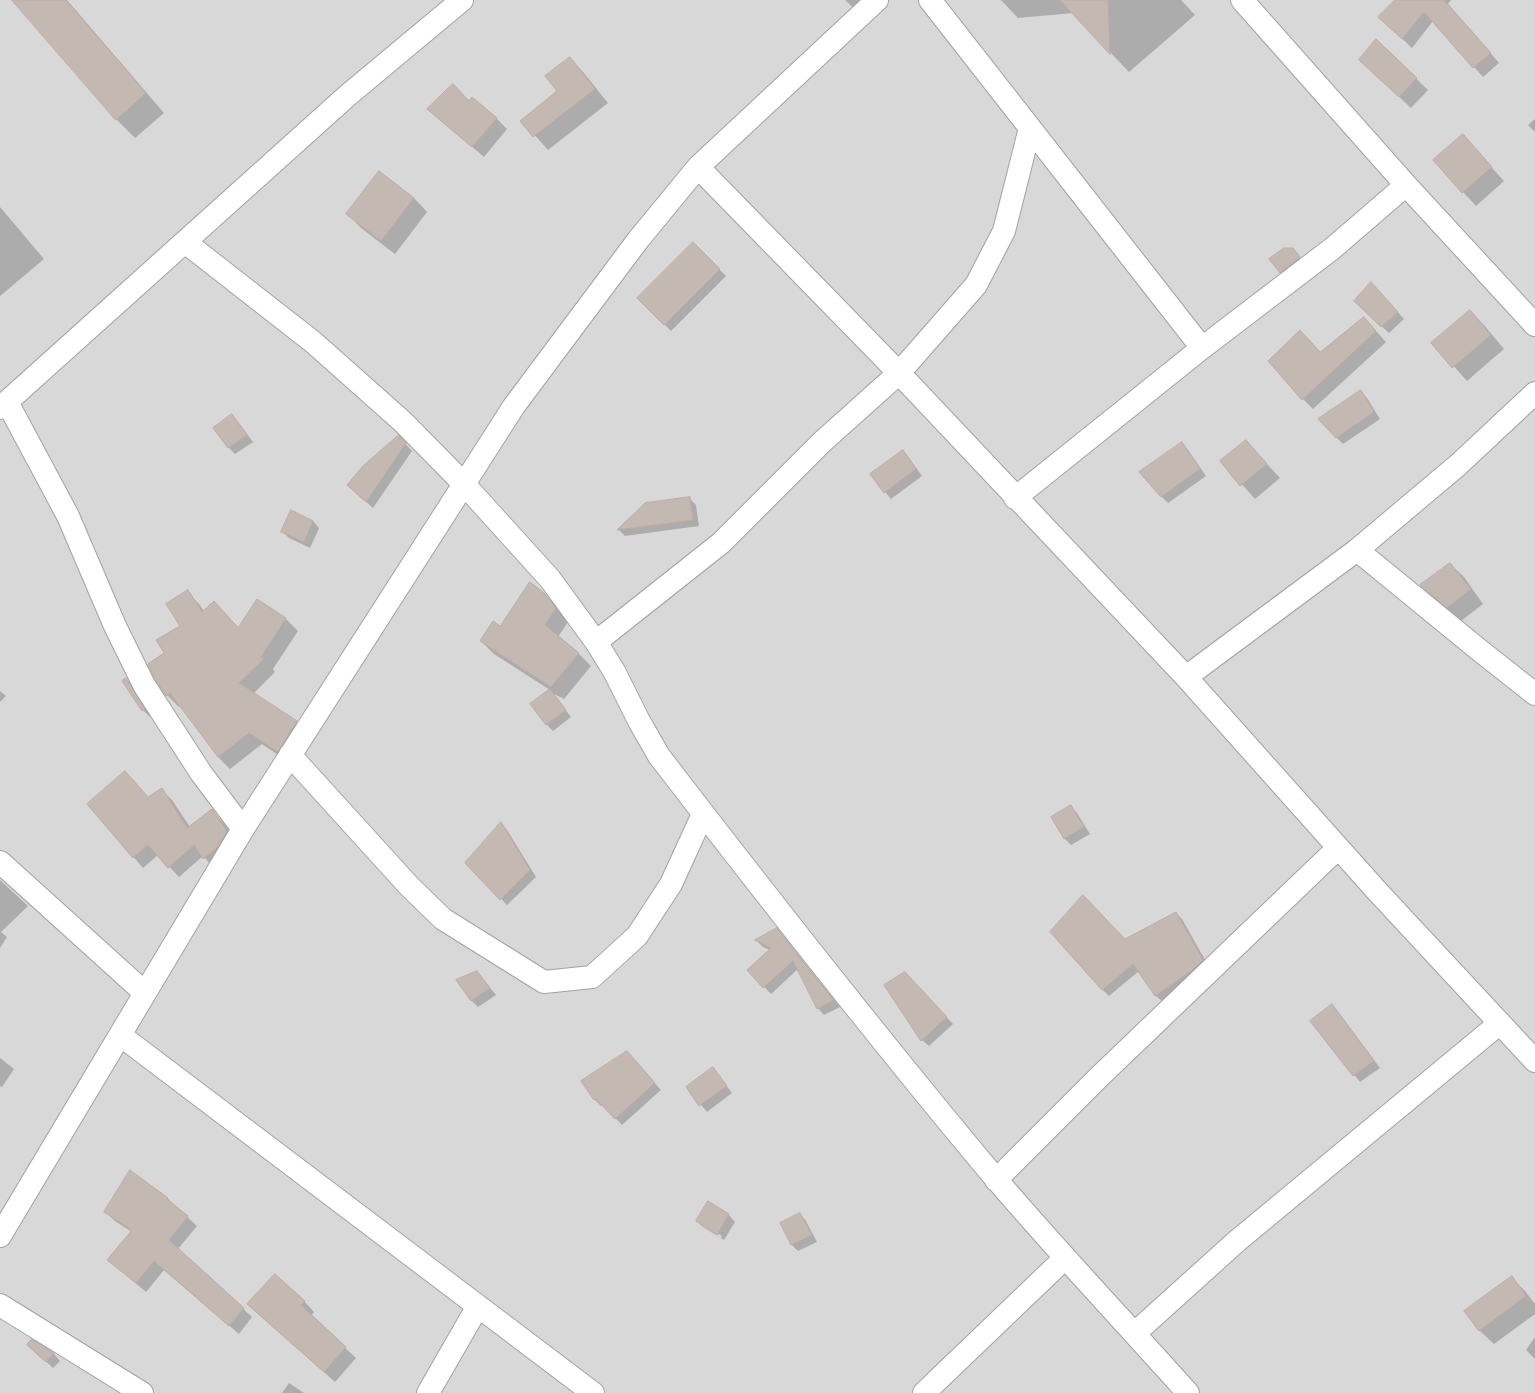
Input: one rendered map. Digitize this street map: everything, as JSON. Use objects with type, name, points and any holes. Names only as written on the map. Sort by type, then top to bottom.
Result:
[{"type":"street","points":[[243,829],[201,773],[144,685],[115,626],[68,516],[3,405],[347,96],[462,0]]},
{"type":"street","points":[[0,1236],[243,829],[514,406],[638,240],[698,167],[877,0]]},
{"type":"street","points":[[930,0],[1202,348]]},
{"type":"street","points":[[1242,0],[1406,185],[1535,325]]},
{"type":"street","points":[[596,642],[721,543],[822,442],[899,373],[976,285],[1004,231],[1030,128]]},
{"type":"street","points":[[698,167],[899,373],[1015,498],[1186,677],[1338,848],[1535,1061]]},
{"type":"street","points":[[1015,498],[1202,348],[1333,248],[1406,185]]},
{"type":"street","points":[[185,242],[313,342],[403,422],[464,484],[550,579],[596,642],[614,670],[639,721],[659,756],[832,980],[996,1180],[1188,1393]]},
{"type":"street","points":[[1186,677],[1357,550],[1458,465],[1535,393]]},
{"type":"street","points":[[1357,550],[1535,694]]},
{"type":"street","points":[[290,755],[409,886],[443,919],[544,982],[592,977],[637,936],[671,884],[704,814]]},
{"type":"street","points":[[996,1180],[1116,1061],[1338,848]]},
{"type":"street","points":[[0,862],[145,993]]},
{"type":"street","points":[[1135,1333],[1237,1241],[1500,1023]]},
{"type":"street","points":[[120,1035],[593,1393]]},
{"type":"street","points":[[924,1393],[1065,1258]]},
{"type":"street","points":[[0,1305],[142,1393]]},
{"type":"street","points":[[428,1393],[478,1306]]},
{"type":"shaded area","points":[[0,0],[1535,0],[1535,1393],[0,1393]]},
{"type":"building","points":[[12,0],[66,0],[146,93],[116,120]]},
{"type":"building","points":[[1060,0],[1108,0],[1110,54]]},
{"type":"building","points":[[1395,0],[1444,0],[1491,53],[1473,68],[1424,12],[1402,39],[1378,17]]},
{"type":"building","points":[[1376,39],[1417,78],[1399,97],[1359,60]]},
{"type":"building","points":[[570,57],[595,89],[533,137],[520,121],[557,91],[545,76]]},
{"type":"building","points":[[453,84],[469,101],[472,97],[497,118],[472,147],[427,109]]},
{"type":"building","points":[[1463,134],[1492,167],[1462,193],[1433,160]]},
{"type":"building","points":[[379,171],[414,198],[381,241],[346,214]]},
{"type":"building","points":[[693,242],[720,269],[664,325],[637,298]]},
{"type":"building","points":[[1284,248],[1293,248],[1300,257],[1280,273],[1269,259]]},
{"type":"building","points":[[1371,282],[1398,312],[1381,327],[1354,301]]},
{"type":"building","points":[[1470,310],[1491,335],[1452,368],[1431,343]]},
{"type":"building","points":[[1364,317],[1376,331],[1302,400],[1268,361],[1300,330],[1320,352]]},
{"type":"building","points":[[1361,390],[1374,412],[1336,438],[1318,419]]},
{"type":"building","points":[[232,414],[247,435],[228,448],[213,428]]},
{"type":"building","points":[[399,435],[406,443],[366,502],[347,485],[363,466]]},
{"type":"building","points":[[1246,440],[1267,464],[1240,486],[1220,461]]},
{"type":"building","points":[[1182,442],[1200,469],[1161,497],[1139,472]]},
{"type":"building","points":[[903,450],[916,469],[884,493],[870,474]]},
{"type":"building","points":[[690,497],[693,520],[617,530],[645,503]]},
{"type":"building","points":[[291,510],[313,521],[304,542],[281,532]]},
{"type":"building","points":[[1450,563],[1471,589],[1447,608],[1420,585]]},
{"type":"building","points":[[530,582],[544,593],[556,608],[545,625],[579,653],[551,687],[480,641],[493,621],[500,626]]},
{"type":"building","points":[[188,590],[202,612],[214,601],[238,628],[257,599],[286,618],[261,657],[264,659],[239,683],[297,721],[278,752],[249,733],[218,757],[170,693],[166,696],[155,679],[148,664],[164,653],[156,640],[180,626],[166,604]]},
{"type":"building","points":[[126,678],[145,709],[142,711],[122,681]]},
{"type":"building","points":[[550,689],[566,710],[546,725],[530,704]]},
{"type":"building","points":[[125,771],[148,797],[162,788],[187,828],[212,809],[227,831],[216,849],[203,859],[194,845],[168,868],[148,845],[133,858],[87,804]]},
{"type":"building","points":[[1071,805],[1084,827],[1064,839],[1051,817]]},
{"type":"building","points":[[501,822],[530,870],[500,900],[465,863]]},
{"type":"building","points":[[1083,895],[1125,939],[1176,912],[1203,960],[1191,971],[1155,996],[1133,964],[1102,990],[1050,932]]},
{"type":"building","points":[[777,928],[834,1000],[817,1009],[793,961],[763,988],[747,970],[771,948],[755,940]]},
{"type":"building","points":[[477,971],[490,988],[471,1001],[456,980]]},
{"type":"building","points":[[905,972],[947,1017],[921,1041],[884,985]]},
{"type":"building","points":[[1332,1004],[1374,1061],[1353,1076],[1310,1021]]},
{"type":"building","points":[[627,1051],[655,1083],[615,1119],[596,1099],[594,1100],[581,1081]]},
{"type":"building","points":[[713,1067],[727,1086],[699,1106],[686,1087]]},
{"type":"building","points":[[130,1170],[168,1198],[167,1199],[188,1216],[169,1240],[244,1308],[229,1326],[154,1261],[136,1283],[107,1260],[132,1230],[104,1212]]},
{"type":"building","points":[[708,1201],[729,1214],[717,1235],[696,1221]]},
{"type":"building","points":[[800,1213],[812,1235],[791,1245],[780,1223]]},
{"type":"building","points":[[275,1274],[305,1301],[301,1305],[346,1347],[324,1372],[247,1304]]},
{"type":"building","points":[[1512,1276],[1526,1296],[1479,1331],[1464,1311]]},
{"type":"building","points":[[32,1339],[54,1353],[46,1362],[27,1345]]}]
